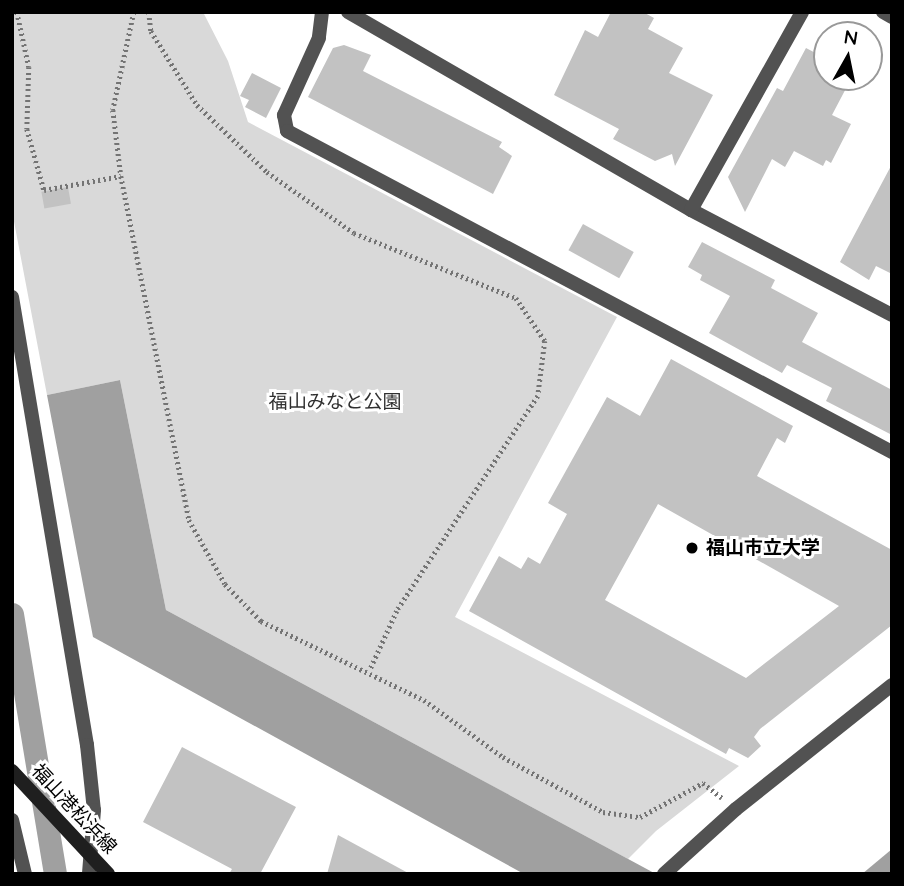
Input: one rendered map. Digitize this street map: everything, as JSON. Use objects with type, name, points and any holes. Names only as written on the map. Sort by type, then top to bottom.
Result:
[{"type":"main road","name":"福山港松浜線","points":[[13,773],[62,821],[108,874]]},
{"type":"street","points":[[322,12],[319,38],[284,115],[287,131],[892,452]]},
{"type":"street","points":[[348,12],[691,210],[892,315]]},
{"type":"street","points":[[691,210],[802,12]]},
{"type":"street","points":[[883,12],[892,17]]},
{"type":"street","points":[[12,297],[87,745],[94,810],[89,874]]},
{"type":"street","points":[[667,870],[736,809],[892,685]]},
{"type":"street","points":[[12,820],[25,874]]},
{"type":"path","points":[[17,12],[29,67],[27,129],[44,190],[121,176]]},
{"type":"path","points":[[134,12],[113,110],[121,176],[189,520],[225,584],[261,621],[370,670],[425,699],[503,757],[603,812],[640,817],[703,783],[736,809]]},
{"type":"path","points":[[149,12],[152,31],[197,105],[267,172],[354,233],[516,299],[545,341],[538,396],[397,611],[370,670]]},
{"type":"green space","name":"福山みなと公園","points":[[12,12],[203,12],[228,61],[248,122],[617,317],[455,617],[739,766],[656,831],[628,859],[166,610],[120,380],[47,395],[12,211]]},
{"type":"shaded area","points":[[120,380],[166,610],[656,874],[524,874],[93,637],[47,395]]},
{"type":"shaded area","points":[[892,849],[892,874],[862,874]]},
{"type":"building","points":[[611,12],[643,12],[654,18],[648,29],[683,48],[669,73],[713,95],[675,166],[672,154],[655,161],[613,139],[619,129],[554,95],[585,30],[598,37]]},
{"type":"building","points":[[344,45],[371,55],[363,71],[502,142],[499,147],[512,156],[493,194],[308,97],[333,48]]},
{"type":"building","points":[[806,48],[813,52],[813,91],[845,91],[832,115],[851,124],[831,163],[826,160],[823,166],[794,151],[785,167],[772,159],[745,212],[728,177],[777,88],[783,91]]},
{"type":"building","points":[[252,73],[281,88],[266,118],[245,107],[249,100],[240,96]]},
{"type":"building","points":[[892,164],[892,274],[876,266],[869,280],[840,262]]},
{"type":"building","points":[[68,187],[71,204],[44,208],[41,192]]},
{"type":"building","points":[[583,224],[634,252],[619,278],[568,250]]},
{"type":"building","points":[[702,242],[775,280],[771,288],[818,313],[802,342],[892,390],[892,435],[826,401],[832,388],[787,365],[782,373],[709,333],[730,296],[700,280],[702,275],[688,267]]},
{"type":"building","points":[[671,359],[793,426],[785,443],[777,438],[757,476],[892,550],[892,625],[760,729],[754,737],[761,746],[748,758],[729,748],[726,754],[469,611],[499,556],[521,569],[528,557],[540,564],[567,514],[548,503],[607,397],[640,416]],"holes":[[[658,504],[839,606],[746,678],[605,600]]]},
{"type":"building","points":[[182,747],[296,807],[260,874],[229,874],[232,869],[143,822]]},
{"type":"building","points":[[338,835],[410,874],[327,874]]},
{"type":"waterway","points":[[12,614],[55,874]]},
{"type":"place","name":"福山市立大学","points":[[692,548]]}]
